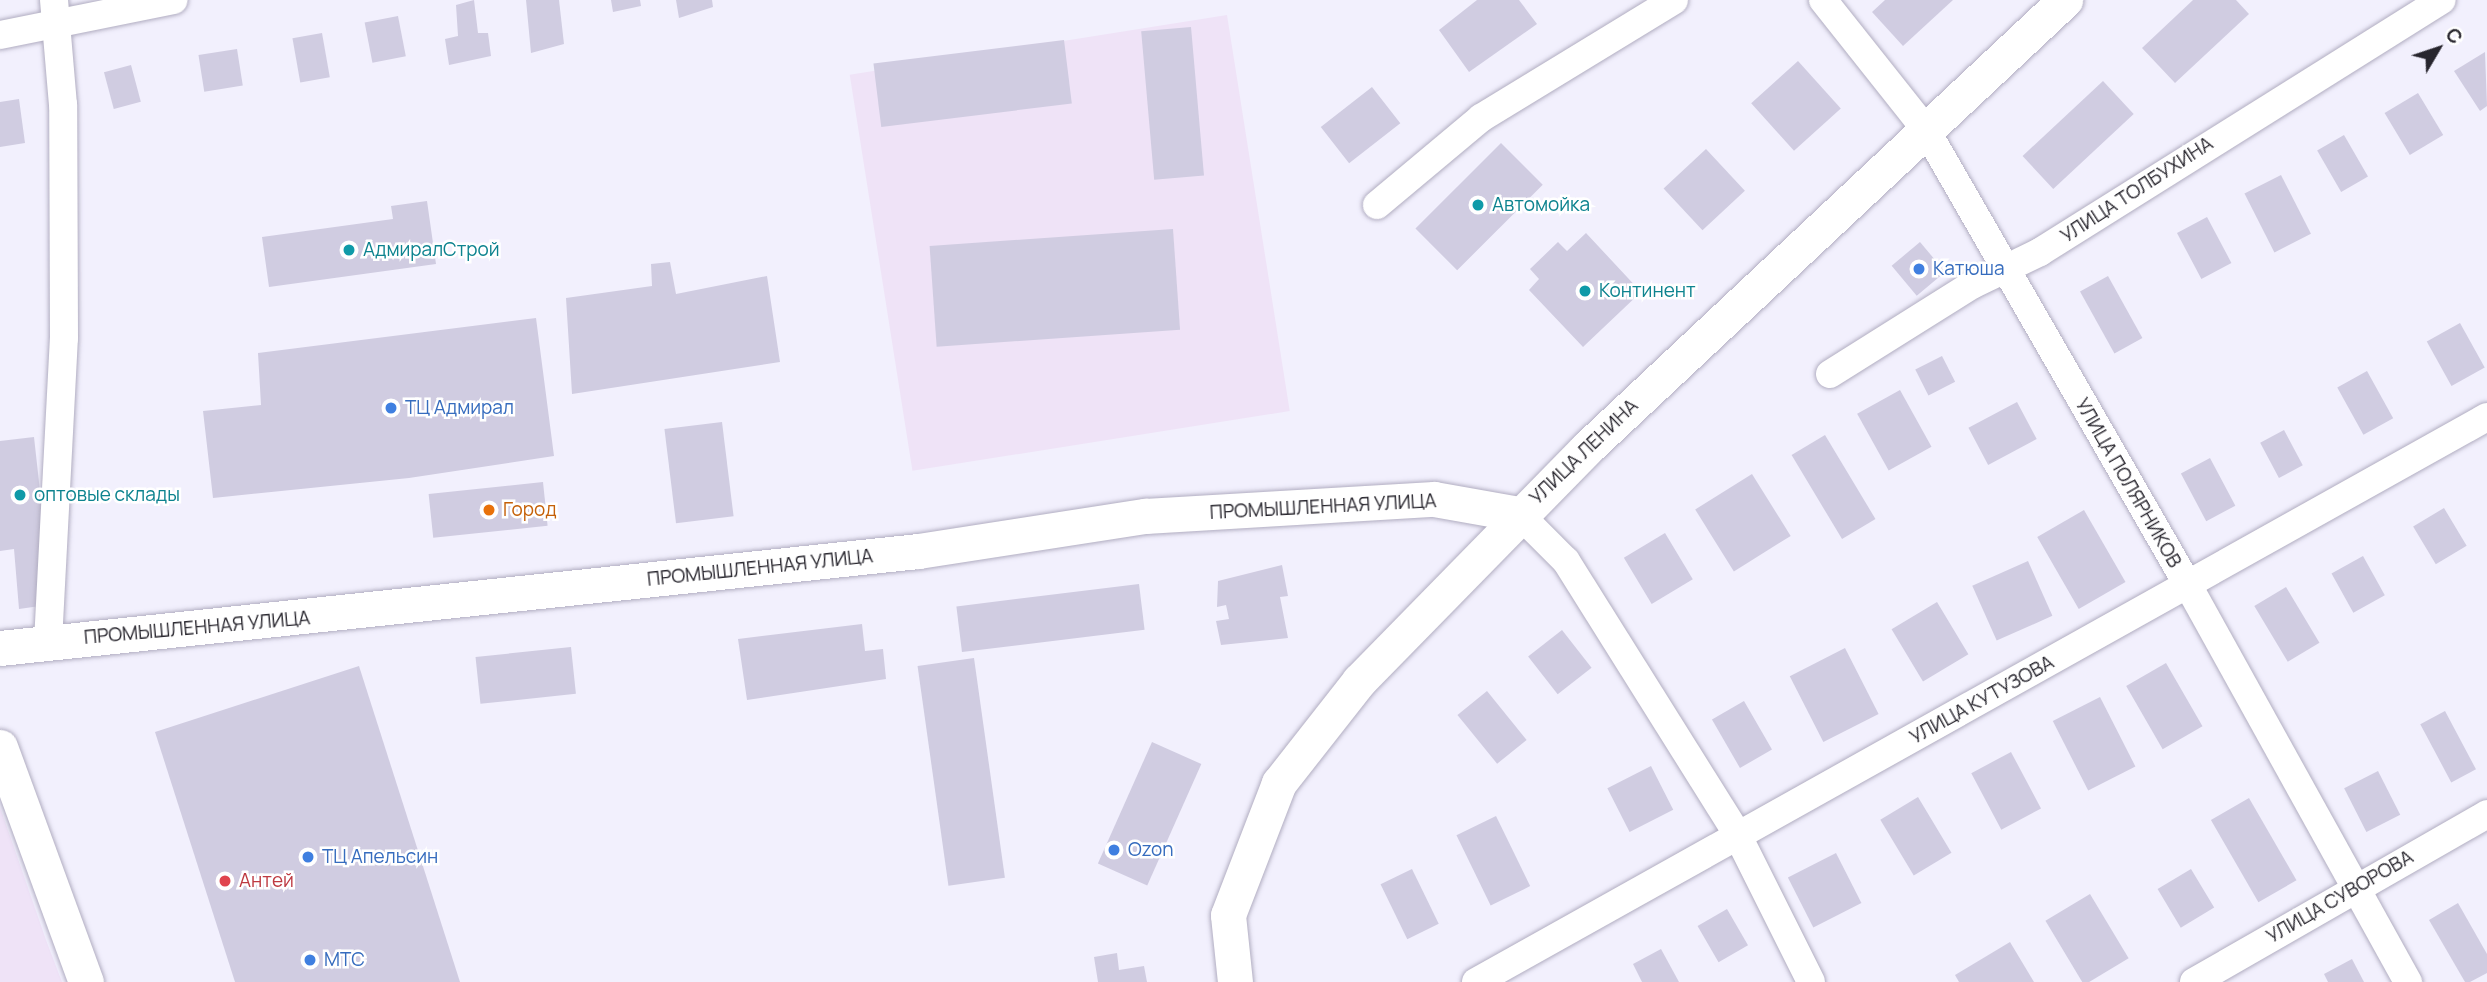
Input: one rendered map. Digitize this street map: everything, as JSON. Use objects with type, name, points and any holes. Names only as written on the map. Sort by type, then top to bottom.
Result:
[{"type":"street","points":[[0,35],[56,12],[173,0]]},
{"type":"street","points":[[1377,205],[1481,118],[1674,0]]},
{"type":"street","name":"УЛИЦА ПОЛЯРНИКОВ","points":[[1823,0],[1926,130],[2189,587],[2353,889],[2409,982]]},
{"type":"street","name":"УЛИЦА ЛЕНИНА","points":[[1235,982],[1228,915],[1279,783],[1359,681],[1520,514],[2064,0]]},
{"type":"street","name":"УЛИЦА ТОЛБУХИНА","points":[[1830,374],[2005,270],[2040,253],[2441,0]]},
{"type":"street","points":[[48,642],[64,338],[56,12]]},
{"type":"street","name":"УЛИЦА КУТУЗОВА","points":[[1476,982],[1737,834],[2189,587],[2487,417]]},
{"type":"street","name":"ПРОМЫШЛЕННАЯ УЛИЦА","points":[[0,648],[918,551],[1144,516],[1434,499],[1520,514]]},
{"type":"street","points":[[1520,514],[1566,561],[1737,834],[1811,982]]},
{"type":"street","points":[[0,747],[86,982]]},
{"type":"street","name":"УЛИЦА СУВОРОВА","points":[[2194,982],[2487,814]]},
{"type":"shaded area","points":[[1227,15],[1290,411],[912,471],[850,75]]},
{"type":"shaded area","points":[[0,807],[46,940],[62,982],[0,982]]},
{"type":"building","points":[[474,0],[478,33],[488,33],[491,56],[449,65],[445,39],[458,36],[456,5]]},
{"type":"building","points":[[526,0],[559,0],[564,44],[531,53]]},
{"type":"building","points":[[611,0],[640,0],[641,6],[613,12]]},
{"type":"building","points":[[676,0],[712,0],[713,7],[679,18]]},
{"type":"building","points":[[1477,0],[1519,0],[1537,24],[1469,72],[1439,30]]},
{"type":"building","points":[[1885,0],[1953,0],[1903,46],[1872,12]]},
{"type":"building","points":[[2193,0],[2236,0],[2249,14],[2175,83],[2142,48]]},
{"type":"building","points":[[398,16],[406,56],[372,63],[365,22]]},
{"type":"building","points":[[1191,27],[1204,175],[1154,180],[1141,31]]},
{"type":"building","points":[[322,33],[330,77],[300,83],[292,38]]},
{"type":"building","points":[[1064,40],[1072,104],[881,127],[873,63]]},
{"type":"building","points":[[237,49],[243,86],[204,92],[198,55]]},
{"type":"building","points":[[2485,52],[2487,106],[2480,111],[2454,71]]},
{"type":"building","points":[[1798,61],[1841,109],[1794,151],[1751,103]]},
{"type":"building","points":[[131,65],[141,102],[114,109],[104,72]]},
{"type":"building","points":[[2103,81],[2134,114],[2053,189],[2023,156]]},
{"type":"building","points":[[1372,87],[1400,123],[1349,163],[1321,127]]},
{"type":"building","points":[[2418,93],[2443,135],[2410,155],[2385,113]]},
{"type":"building","points":[[19,99],[25,143],[0,147],[0,102]]},
{"type":"building","points":[[2344,135],[2368,177],[2341,192],[2317,151]]},
{"type":"building","name":"Автомойка","points":[[1501,143],[1543,185],[1457,270],[1415,229]]},
{"type":"building","points":[[1706,149],[1745,191],[1702,230],[1664,189]]},
{"type":"building","points":[[2281,175],[2311,234],[2274,252],[2244,194]]},
{"type":"building","name":"АдмиралСтрой","points":[[427,201],[436,264],[269,287],[262,237],[393,219],[391,206]]},
{"type":"building","points":[[2207,217],[2231,263],[2201,279],[2177,233]]},
{"type":"building","points":[[1173,229],[1180,330],[937,347],[930,246]]},
{"type":"building","name":"Континент","points":[[1586,233],[1641,292],[1583,347],[1529,290],[1539,279],[1530,269],[1558,242],[1567,251]]},
{"type":"building","name":"Катюша","points":[[1920,242],[1945,272],[1917,296],[1892,266]]},
{"type":"building","points":[[670,262],[676,294],[767,276],[780,362],[572,394],[566,298],[652,286],[651,264]]},
{"type":"building","points":[[2108,276],[2142,338],[2114,354],[2080,292]]},
{"type":"building","name":"ТЦ Адмирал","points":[[536,318],[554,456],[409,478],[213,498],[203,411],[261,405],[258,353]]},
{"type":"building","points":[[2460,323],[2485,368],[2451,386],[2427,341]]},
{"type":"building","points":[[1942,356],[1955,382],[1928,395],[1915,370]]},
{"type":"building","points":[[2367,371],[2393,418],[2363,435],[2337,387]]},
{"type":"building","points":[[1900,390],[1932,447],[1889,471],[1857,414]]},
{"type":"building","points":[[2017,402],[2037,439],[1988,465],[1968,428]]},
{"type":"building","points":[[722,422],[734,516],[676,523],[664,429]]},
{"type":"building","points":[[2284,430],[2303,465],[2279,478],[2260,443]]},
{"type":"building","points":[[1825,435],[1875,519],[1842,539],[1792,455]]},
{"type":"building","name":"оптовые склады","points":[[34,437],[48,563],[47,605],[19,609],[14,549],[0,551],[0,441]]},
{"type":"building","points":[[2210,458],[2235,506],[2206,521],[2181,473]]},
{"type":"building","points":[[1752,474],[1791,536],[1734,571],[1695,510]]},
{"type":"building","name":"Город","points":[[543,482],[548,526],[433,538],[429,494]]},
{"type":"building","points":[[2444,508],[2467,546],[2436,564],[2413,527]]},
{"type":"building","points":[[2084,510],[2126,582],[2079,609],[2037,537]]},
{"type":"building","points":[[1665,533],[1693,579],[1652,604],[1624,558]]},
{"type":"building","points":[[2363,556],[2385,595],[2353,613],[2332,573]]},
{"type":"building","points":[[2028,561],[2052,616],[1997,641],[1972,586]]},
{"type":"building","points":[[1282,565],[1288,596],[1280,597],[1288,638],[1221,645],[1216,621],[1229,619],[1226,605],[1217,607],[1218,581]]},
{"type":"building","points":[[1139,584],[1145,630],[962,652],[956,606]]},
{"type":"building","points":[[2286,587],[2319,643],[2288,662],[2254,606]]},
{"type":"building","points":[[1937,602],[1968,654],[1923,682],[1892,629]]},
{"type":"building","points":[[862,624],[865,651],[883,649],[886,679],[747,700],[738,639]]},
{"type":"building","points":[[1562,630],[1592,668],[1558,694],[1528,656]]},
{"type":"building","points":[[571,647],[576,694],[480,704],[476,657]]},
{"type":"building","points":[[1845,648],[1879,714],[1823,742],[1790,676]]},
{"type":"building","points":[[974,658],[1005,878],[948,886],[918,666]]},
{"type":"building","points":[[2166,663],[2202,726],[2163,749],[2126,686]]},
{"type":"building","name":"ТЦ Апельсин","points":[[359,666],[460,982],[235,982],[155,732]]},
{"type":"building","points":[[1487,691],[1527,740],[1497,764],[1457,715]]},
{"type":"building","points":[[2100,697],[2135,766],[2088,791],[2053,721]]},
{"type":"building","points":[[1744,701],[1772,749],[1740,768],[1712,720]]},
{"type":"building","points":[[2445,711],[2476,769],[2451,782],[2420,724]]},
{"type":"building","points":[[1152,742],[1201,764],[1147,885],[1098,864]]},
{"type":"building","points":[[2011,752],[2041,809],[2001,830],[1971,773]]},
{"type":"building","points":[[1651,766],[1673,810],[1630,832],[1607,788]]},
{"type":"building","points":[[2378,771],[2400,815],[2366,832],[2344,788]]},
{"type":"building","points":[[1918,797],[1951,853],[1914,875],[1880,820]]},
{"type":"building","points":[[2249,798],[2296,880],[2258,902],[2211,820]]},
{"type":"building","points":[[1496,816],[1530,886],[1491,905],[1456,835]]},
{"type":"building","points":[[1836,853],[1861,903],[1813,927],[1788,878]]},
{"type":"building","points":[[1412,869],[1439,924],[1407,939],[1381,884]]},
{"type":"building","points":[[2191,869],[2214,908],[2181,928],[2158,889]]},
{"type":"building","points":[[2090,894],[2129,958],[2089,982],[2082,982],[2045,921]]},
{"type":"building","points":[[2458,903],[2487,954],[2487,973],[2470,982],[2465,982],[2429,920]]},
{"type":"building","points":[[1727,909],[1748,945],[1719,962],[1698,926]]},
{"type":"building","points":[[2010,942],[2034,982],[1959,982],[1955,975]]},
{"type":"building","points":[[1661,949],[1679,982],[1642,982],[1633,964]]},
{"type":"building","points":[[1117,953],[1119,970],[1144,966],[1147,982],[1098,982],[1094,957]]},
{"type":"building","points":[[2352,959],[2364,982],[2328,982],[2324,974]]},
{"type":"place","name":"Автомойка","points":[[1478,205]]},
{"type":"place","name":"АдмиралСтрой","points":[[349,250]]},
{"type":"place","name":"Катюша","points":[[1919,269]]},
{"type":"place","name":"Континент","points":[[1585,291]]},
{"type":"place","name":"ТЦ Адмирал","points":[[391,408]]},
{"type":"place","name":"оптовые склады","points":[[20,495]]},
{"type":"place","name":"Город","points":[[489,510]]},
{"type":"place","name":"Ozon","points":[[1114,850]]},
{"type":"place","name":"ТЦ Апельсин","points":[[308,857]]},
{"type":"place","name":"Антей","points":[[225,881]]},
{"type":"place","name":"МТС","points":[[310,960]]}]
